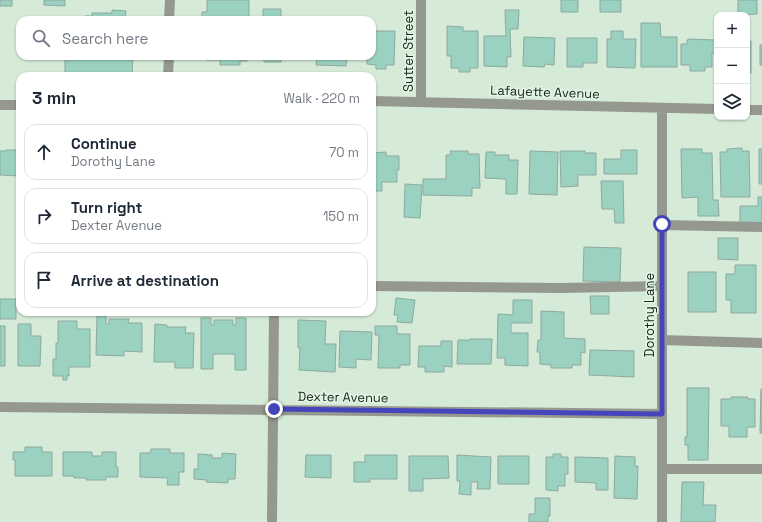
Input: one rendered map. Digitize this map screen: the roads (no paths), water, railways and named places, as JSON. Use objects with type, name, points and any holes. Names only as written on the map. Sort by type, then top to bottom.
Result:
[{"type":"street","points":[[170,0],[170,16]]},
{"type":"street","name":"Sutter Street","points":[[421,0],[421,102]]},
{"type":"street","points":[[168,72],[169,60]]},
{"type":"street","name":"Lafayette Avenue","points":[[376,101],[714,109]]},
{"type":"street","points":[[0,105],[16,105]]},
{"type":"street","name":"Dorothy Lane","points":[[662,108],[662,522]]},
{"type":"street","points":[[750,110],[762,110]]},
{"type":"street","points":[[662,224],[762,227]]},
{"type":"street","points":[[376,286],[561,288],[662,286]]},
{"type":"street","points":[[272,522],[274,316]]},
{"type":"street","points":[[662,340],[762,343]]},
{"type":"street","name":"Dexter Avenue","points":[[0,406],[662,414]]},
{"type":"street","points":[[662,469],[762,469]]}]
